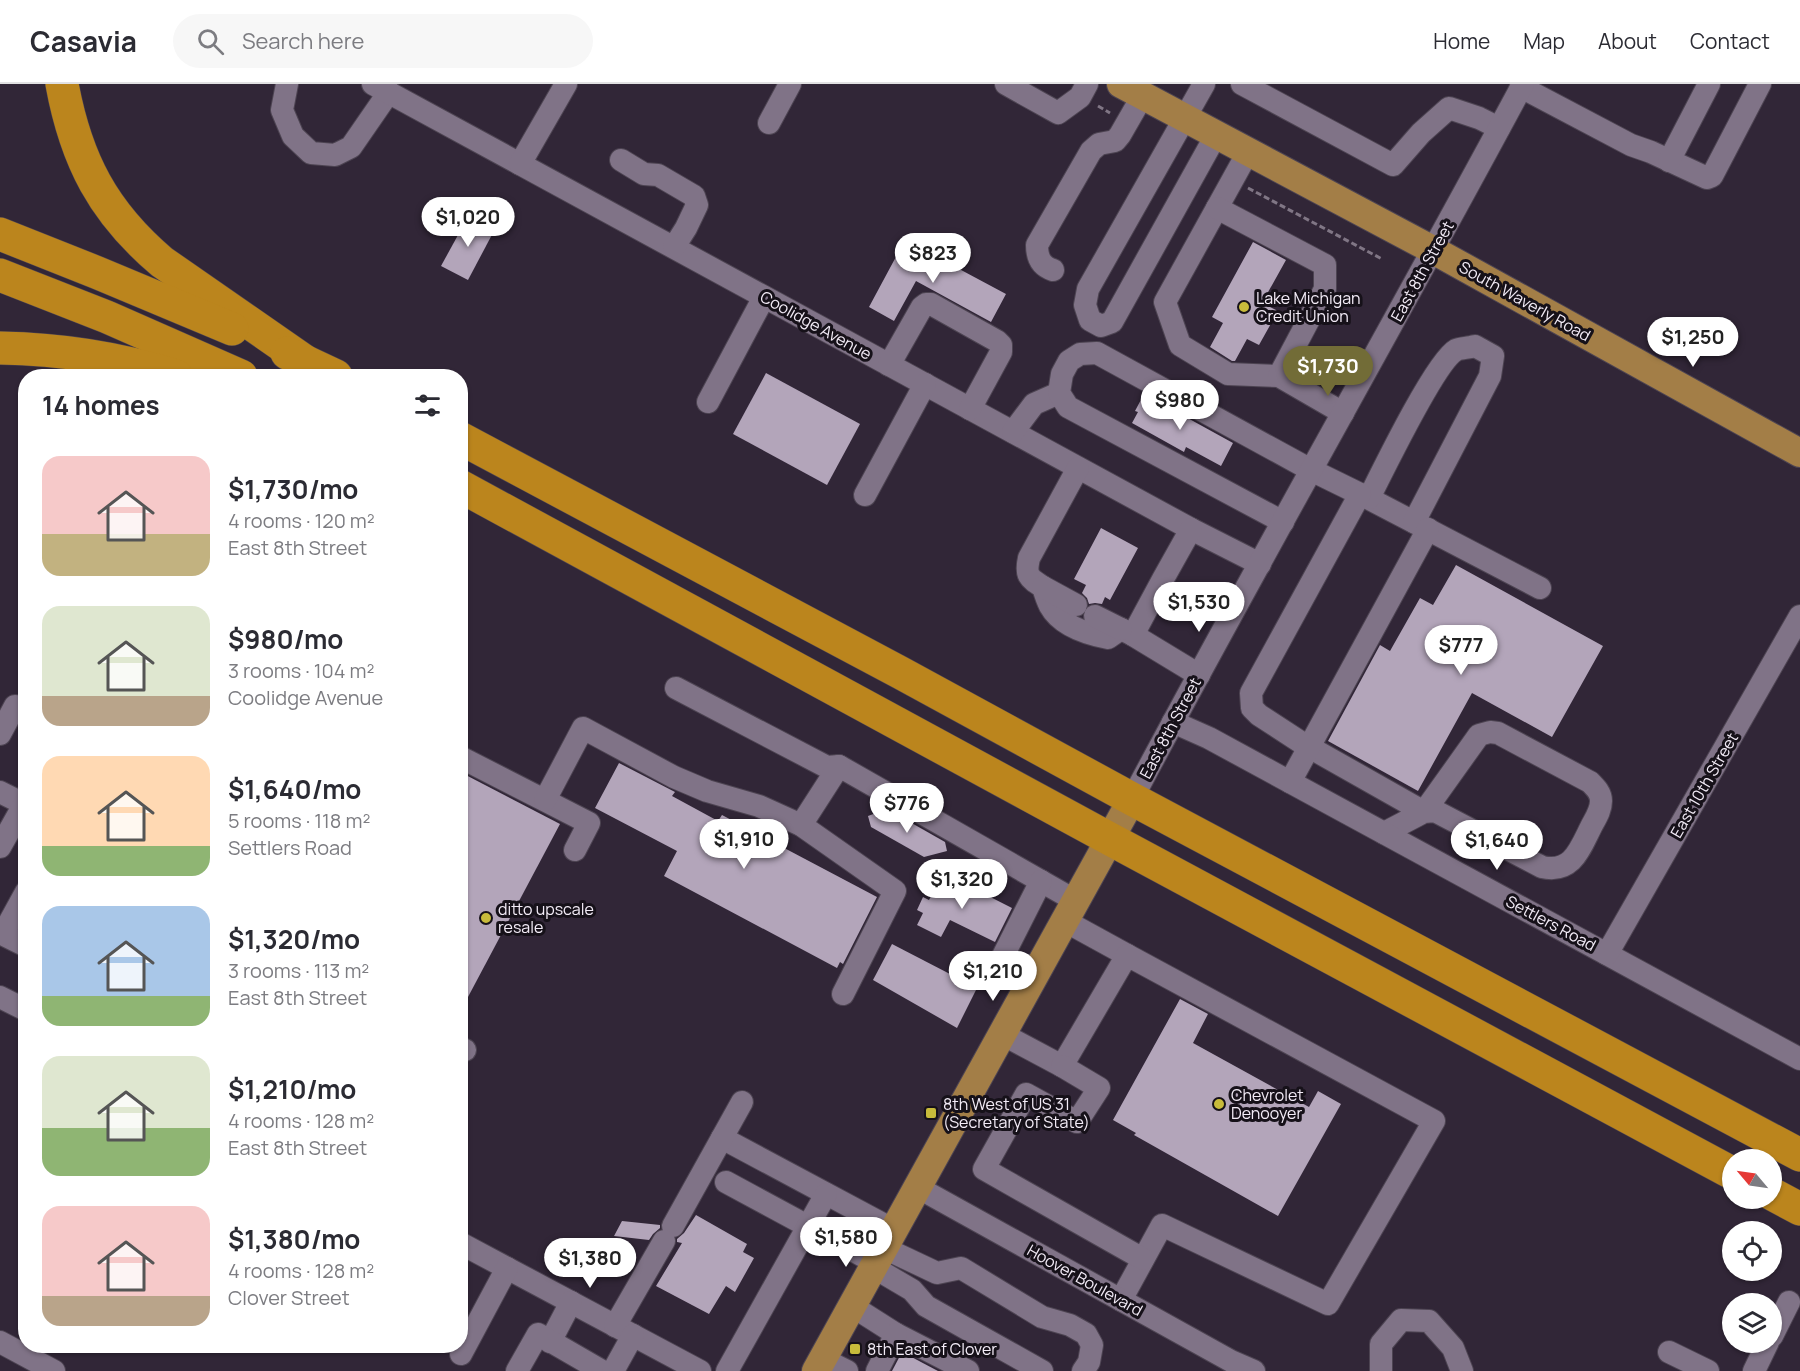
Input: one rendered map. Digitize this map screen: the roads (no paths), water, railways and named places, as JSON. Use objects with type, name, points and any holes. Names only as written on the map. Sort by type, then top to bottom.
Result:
[{"type":"highway","points":[[62,84],[68,113],[84,161],[107,204],[122,224],[162,262],[306,362]]},
{"type":"highway","points":[[0,234],[168,301],[321,369]]},
{"type":"highway","points":[[0,275],[107,317],[225,369]]},
{"type":"highway","points":[[0,348],[97,357],[149,369]]},
{"type":"highway","points":[[468,442],[696,562],[1132,799],[1800,1155]]},
{"type":"highway","points":[[468,490],[1722,1168]]},
{"type":"highway","points":[[669,599],[680,579],[689,574],[853,662],[901,673]]},
{"type":"highway","points":[[1525,1061],[1553,1053],[1571,1032]]},
{"type":"highway","points":[[1782,1199],[1800,1209]]},
{"type":"main road","name":"South Waverly Road","points":[[1132,90],[1433,250],[1800,453]]},
{"type":"main road","name":"East 8th Street","points":[[828,1367],[852,1306],[1132,799]]},
{"type":"street","points":[[286,84],[282,110],[292,136],[311,153],[335,155],[351,147],[381,88]]},
{"type":"street","points":[[520,164],[566,84]]},
{"type":"street","points":[[769,123],[790,84]]},
{"type":"street","points":[[1006,84],[1058,113],[1080,97],[1087,84]]},
{"type":"street","points":[[1204,84],[1088,289],[1085,305],[1090,320],[1101,326],[1112,322],[1216,135]]},
{"type":"street","points":[[1242,84],[1394,165],[1421,133],[1449,108],[1479,118],[1499,128]]},
{"type":"street","points":[[1669,161],[1709,84]]},
{"type":"street","points":[[1522,86],[1631,144],[1702,178],[1709,178],[1760,84]]},
{"type":"street","name":"East 8th Street","points":[[1132,799],[1522,86]]},
{"type":"street","name":"Coolidge Avenue","points":[[381,88],[1191,530],[1260,564]]},
{"type":"street","points":[[1053,270],[1040,262],[1037,245],[1091,151],[1099,144],[1115,141],[1120,135],[1132,90]]},
{"type":"street","points":[[1248,152],[1165,302],[1180,345],[1228,374],[1279,376],[1343,413]]},
{"type":"street","points":[[621,160],[644,174],[658,175],[694,196],[697,205],[674,248]]},
{"type":"street","points":[[1216,208],[1326,265],[1325,289],[1279,376]]},
{"type":"street","points":[[708,402],[764,297]]},
{"type":"street","points":[[889,365],[922,307],[931,304],[997,340],[1001,345],[1000,352],[970,409]]},
{"type":"street","points":[[1097,353],[1101,326]]},
{"type":"street","points":[[1290,782],[1310,747],[1421,525],[1490,376],[1493,356],[1474,346],[1455,351],[1439,370],[1251,693],[1252,708],[1259,715],[1310,747],[1424,812]]},
{"type":"street","points":[[1283,522],[1068,407],[1059,393],[1062,374],[1069,361],[1080,354],[1097,353],[1311,470],[1540,588]]},
{"type":"street","points":[[865,495],[925,384]]},
{"type":"street","points":[[1013,432],[1034,404],[1059,393]]},
{"type":"street","points":[[1078,468],[1029,558],[1026,569],[1030,579],[1127,632],[1199,675]]},
{"type":"street","points":[[1043,587],[1049,605],[1056,616],[1069,625],[1091,635],[1108,638],[1127,632],[1163,579],[1191,530]]},
{"type":"street","name":"East 10th Street","points":[[1607,954],[1800,616]]},
{"type":"street","points":[[676,688],[827,767],[839,766],[1041,881],[1070,911],[1126,955],[1434,1121],[1328,1304],[1162,1225],[1121,1300]]},
{"type":"street","points":[[0,734],[15,706],[18,708]]},
{"type":"street","name":"Settlers Road","points":[[1173,722],[1209,738],[1800,1059]]},
{"type":"street","points":[[544,800],[583,728],[674,777],[707,791],[759,806],[801,825],[895,891],[843,994]]},
{"type":"street","points":[[1384,833],[1424,812],[1435,811],[1542,867],[1551,869],[1568,864],[1577,855],[1600,810],[1602,800],[1599,790],[1590,782],[1498,733],[1490,732],[1479,735],[1424,812]]},
{"type":"street","points":[[468,761],[589,823],[575,850]]},
{"type":"street","points":[[801,825],[839,766]]},
{"type":"street","points":[[0,792],[18,799]]},
{"type":"street","points":[[0,847],[18,815]]},
{"type":"street","points":[[1032,981],[999,964],[1041,881]]},
{"type":"street","points":[[18,906],[2,934],[18,942]]},
{"type":"street","points":[[1062,1066],[1126,955]]},
{"type":"street","points":[[0,997],[18,1006]]},
{"type":"street","points":[[1002,1034],[1099,1088],[1077,1122],[1026,1094],[984,1169],[1143,1259]]},
{"type":"street","points":[[614,1371],[624,1331],[669,1233],[741,1102]]},
{"type":"street","points":[[722,1138],[826,1194],[882,1252],[926,1306],[1042,1371]]},
{"type":"street","points":[[726,1182],[808,1226],[938,1273],[960,1268],[1042,1317],[1070,1325],[1086,1334],[1092,1345],[1089,1362],[1083,1371]]},
{"type":"street","name":"Hoover Boulevard","points":[[917,1187],[1254,1371]]},
{"type":"street","points":[[727,1371],[826,1194]]},
{"type":"street","points":[[468,1247],[700,1371]]},
{"type":"street","points":[[468,1341],[507,1268]]},
{"type":"street","points":[[926,1306],[945,1272]]},
{"type":"street","points":[[550,1342],[571,1302]]},
{"type":"street","points":[[1782,1316],[1789,1302]]},
{"type":"street","points":[[852,1306],[896,1334],[968,1371]]},
{"type":"street","points":[[1381,1371],[1381,1344],[1401,1320],[1429,1321],[1453,1348],[1462,1371]]},
{"type":"street","points":[[877,1371],[896,1334]]},
{"type":"street","points":[[517,1371],[538,1335],[602,1371]]},
{"type":"street","points":[[0,1342],[18,1352]]},
{"type":"street","points":[[1669,1352],[1707,1371]]},
{"type":"street","points":[[20,1353],[54,1371]]},
{"type":"street","points":[[1754,1371],[1763,1353]]},
{"type":"place","name":"Lake Michigan Credit Union","points":[[1244,307]]},
{"type":"place","name":"ditto upscale resale","points":[[486,918]]},
{"type":"place","name":"Chevrolet Denooyer","points":[[1219,1104]]},
{"type":"place","name":"8th West of US 31 (Secretary of State)","points":[[931,1113]]},
{"type":"place","name":"8th East of Clover","points":[[855,1349]]}]
